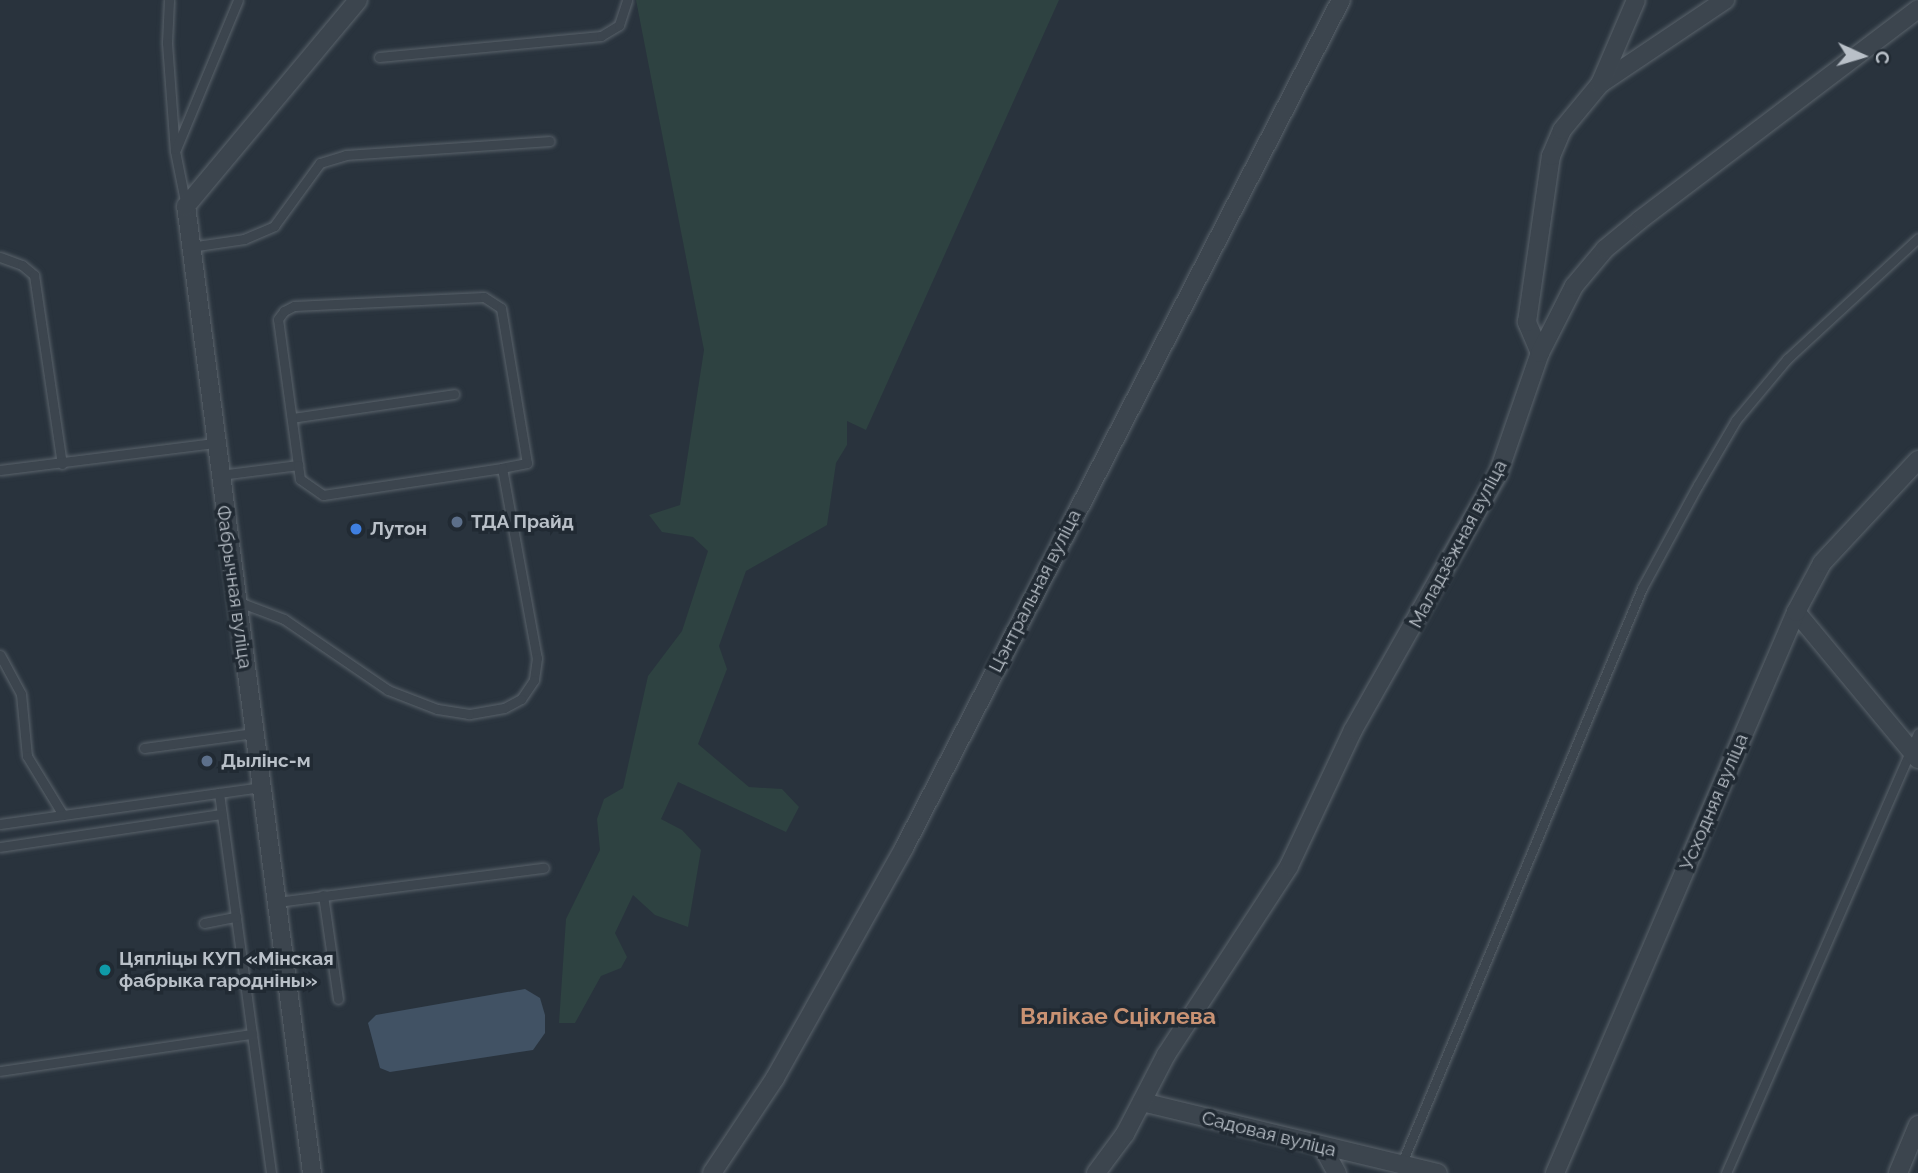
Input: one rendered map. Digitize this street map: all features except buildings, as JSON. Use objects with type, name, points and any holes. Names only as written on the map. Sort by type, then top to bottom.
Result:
[{"type":"street","points":[[186,206],[358,0]]},
{"type":"street","name":"Цэнтральная вуліца","points":[[712,1173],[775,1078],[904,848],[1341,0]]},
{"type":"street","points":[[1540,353],[1527,322],[1551,156],[1562,130],[1600,84],[1636,0]]},
{"type":"street","points":[[1600,84],[1725,0]]},
{"type":"street","name":"Маладзёжная вуліца","points":[[1097,1173],[1125,1134],[1167,1055],[1272,897],[1353,730],[1498,474],[1540,353],[1574,286],[1605,249],[1918,9]]},
{"type":"street","name":"Фабрычная вуліца","points":[[186,206],[214,443],[313,1173]]},
{"type":"street","name":"Усходняя вуліца","points":[[1555,1173],[1796,612],[1822,563],[1918,460]]},
{"type":"street","points":[[1796,612],[1913,755]]},
{"type":"street","name":"Садовая вуліца","points":[[1142,1102],[1399,1169],[1438,1173]]},
{"type":"street","points":[[1898,1173],[1918,1125]]},
{"type":"street","points":[[1323,1148],[1337,1173]]},
{"type":"lane","name":"Фабрычная вуліца","points":[[169,0],[167,43],[175,151],[186,206]]},
{"type":"lane","points":[[175,151],[238,0]]},
{"type":"lane","points":[[379,57],[601,36],[620,25],[626,0]]},
{"type":"lane","points":[[190,247],[244,239],[274,226],[320,163],[346,155],[550,141]]},
{"type":"lane","points":[[1399,1169],[1642,588],[1698,485],[1736,420],[1787,359],[1918,239]]},
{"type":"lane","points":[[0,257],[34,275],[62,464]]},
{"type":"lane","points":[[484,297],[501,308],[527,463],[323,495],[300,479],[292,418],[278,319],[284,311],[294,306],[484,297]]},
{"type":"lane","points":[[292,418],[454,394]]},
{"type":"lane","points":[[0,470],[214,443]]},
{"type":"lane","points":[[219,475],[298,465]]},
{"type":"lane","points":[[236,600],[284,619],[388,690],[437,709],[469,714],[504,708],[522,699],[534,680],[537,658],[502,468]]},
{"type":"lane","points":[[0,655],[21,694],[27,756],[62,816]]},
{"type":"lane","points":[[144,748],[254,733]]},
{"type":"lane","points":[[1726,1173],[1913,755],[1918,733]]},
{"type":"lane","points":[[0,824],[261,787]]},
{"type":"lane","points":[[219,793],[271,1173]]},
{"type":"lane","points":[[0,846],[222,814]]},
{"type":"lane","points":[[277,902],[544,868]]},
{"type":"lane","points":[[323,895],[338,999]]},
{"type":"lane","points":[[204,923],[236,917]]},
{"type":"lane","points":[[0,1072],[252,1034]]},
{"type":"green space","points":[[636,0],[1059,0],[866,430],[847,421],[847,445],[836,463],[827,525],[746,571],[719,646],[727,669],[698,744],[749,787],[782,789],[799,807],[786,832],[678,782],[661,819],[682,830],[701,850],[688,927],[655,915],[633,895],[615,933],[627,957],[621,968],[601,976],[575,1023],[559,1023],[566,919],[600,850],[597,819],[604,799],[623,788],[648,676],[682,631],[708,551],[693,537],[662,532],[649,515],[680,505],[704,350]]},
{"type":"water","points":[[525,989],[540,998],[545,1015],[545,1033],[533,1050],[390,1072],[380,1068],[368,1023],[376,1015]]},
{"type":"place","name":"ТДА Прайд","points":[[457,522]]},
{"type":"place","name":"Лутон","points":[[356,529]]},
{"type":"place","name":"Дылінс-м","points":[[207,761]]},
{"type":"place","name":"Цяпліцы КУП «Мінская фабрыка гародніны»","points":[[105,970]]},
{"type":"district","name":"Вялікае Сціклева","points":[[1118,1016]]}]
